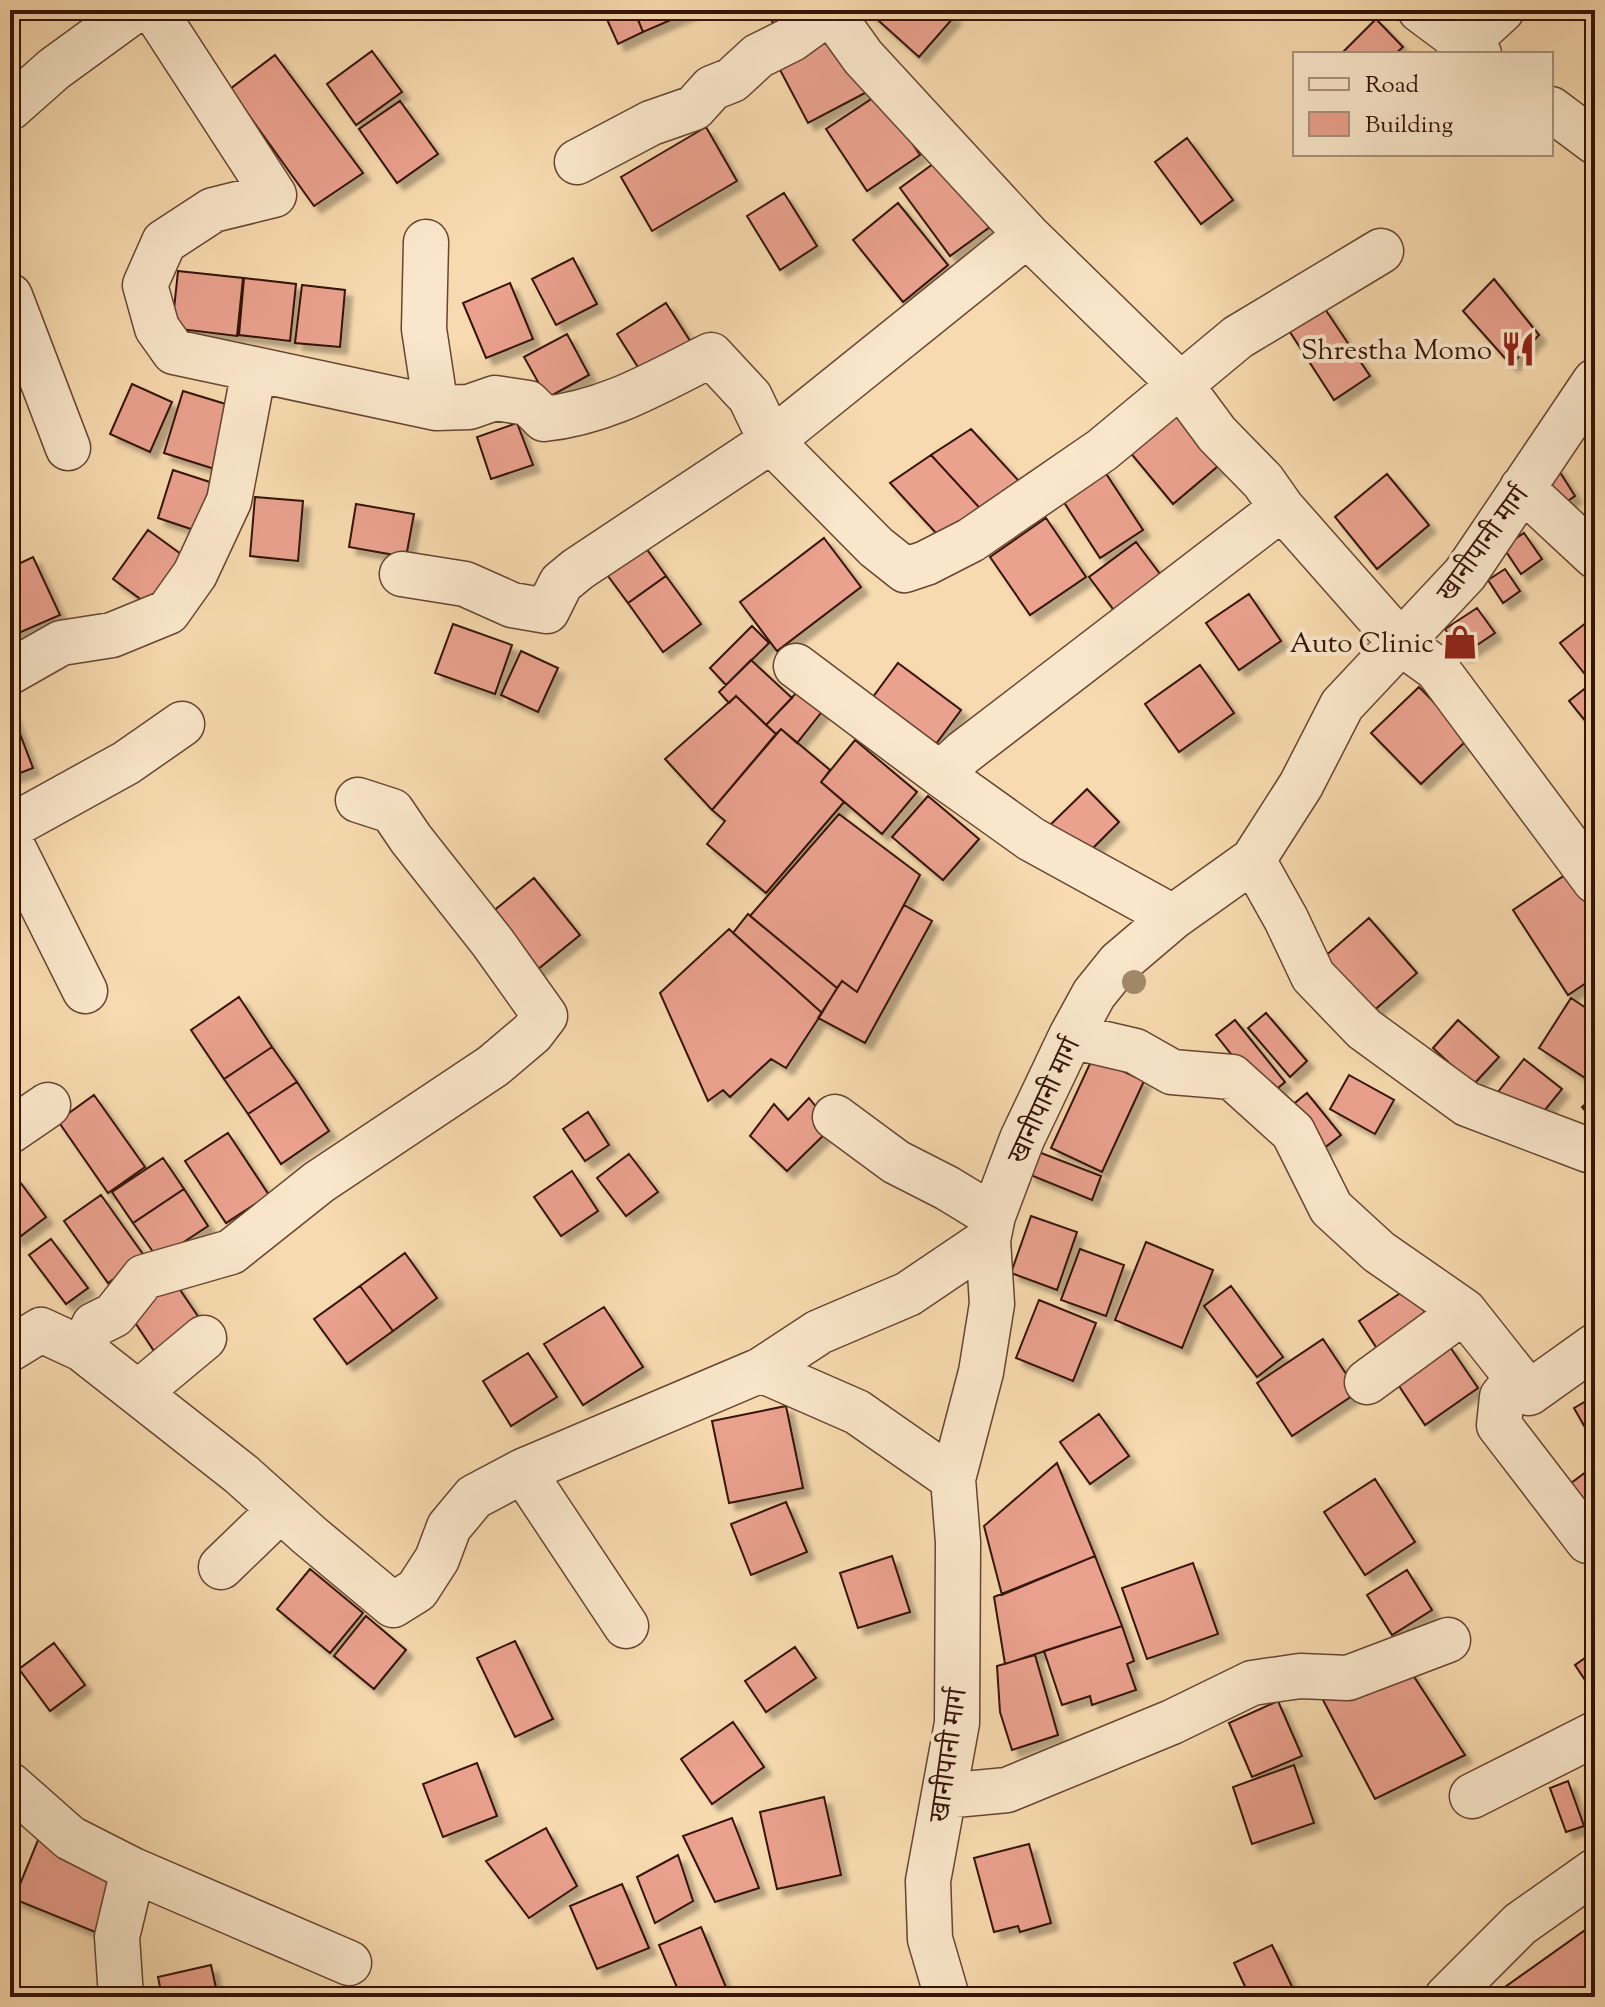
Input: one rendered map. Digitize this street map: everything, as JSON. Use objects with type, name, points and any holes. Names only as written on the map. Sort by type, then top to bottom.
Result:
[{"type":"street","points":[[10,108],[54,69],[135,10]]},
{"type":"street","points":[[154,10],[274,195],[213,210],[164,242],[145,285],[157,328],[174,352],[436,408],[469,407],[495,398],[528,403],[544,419],[578,415],[630,397],[711,355],[750,397],[771,441],[876,547],[905,570],[971,540],[1102,450],[1238,337],[1381,251]]},
{"type":"street","points":[[1420,10],[1472,49],[1502,10]]},
{"type":"street","points":[[577,162],[651,123],[694,108],[712,88],[732,80],[758,56],[792,39],[831,11],[863,57],[1027,235],[1180,384],[1217,434],[1263,481],[1282,508],[1401,643],[1437,669],[1595,881]]},
{"type":"street","points":[[1553,110],[1594,138]]},
{"type":"street","points":[[402,574],[465,584],[512,605],[547,611],[561,583],[578,569],[771,441],[1027,235]]},
{"type":"street","points":[[426,242],[424,329],[436,408]]},
{"type":"street","points":[[10,296],[68,448]]},
{"type":"street","points":[[10,672],[61,643],[112,635],[168,612],[195,574],[229,501],[254,370]]},
{"type":"street","name":"खानीपानी मार्ग","points":[[947,1997],[930,1939],[928,1881],[957,1723],[958,1542],[953,1479],[981,1372],[992,1304],[991,1228],[1022,1139],[1094,994],[1119,963],[1173,917],[1253,860],[1301,785],[1342,705],[1465,574],[1595,381]]},
{"type":"street","points":[[1522,488],[1595,556]]},
{"type":"street","points":[[940,774],[963,753],[1282,508]]},
{"type":"street","points":[[796,666],[1031,839],[1173,917]]},
{"type":"street","points":[[10,827],[126,763],[182,724]]},
{"type":"street","points":[[82,1349],[94,1325],[114,1315],[144,1277],[231,1252],[319,1182],[493,1066],[532,1033],[545,1016],[392,811],[358,800]]},
{"type":"street","points":[[10,841],[85,991]]},
{"type":"street","points":[[1253,860],[1313,976],[1364,1029],[1467,1104],[1588,1150]]},
{"type":"street","points":[[1071,1036],[1135,1051],[1172,1072],[1232,1077],[1293,1132],[1331,1208],[1379,1252],[1464,1311],[1529,1393],[1595,1346]]},
{"type":"street","points":[[10,1131],[48,1105]]},
{"type":"street","points":[[10,1349],[41,1330],[82,1349],[241,1474],[393,1605],[417,1590],[437,1559],[449,1527],[474,1497],[523,1471],[761,1370],[819,1332],[908,1294],[991,1228],[947,1188],[896,1162],[835,1117]]},
{"type":"street","points":[[1367,1382],[1464,1311]]},
{"type":"street","points":[[138,1393],[204,1338]]},
{"type":"street","points":[[761,1370],[857,1412],[953,1479]]},
{"type":"street","points":[[1517,1378],[1502,1397],[1499,1425],[1588,1541],[1595,1542]]},
{"type":"street","points":[[523,1471],[626,1626]]},
{"type":"street","points":[[221,1567],[280,1510]]},
{"type":"street","points":[[944,1796],[1007,1790],[1172,1722],[1252,1683],[1300,1676],[1348,1678],[1448,1640]]},
{"type":"street","points":[[1472,1796],[1595,1734]]},
{"type":"street","points":[[10,1785],[70,1838],[133,1870],[349,1963]]},
{"type":"street","points":[[121,1997],[117,1937],[133,1870]]},
{"type":"street","points":[[1447,1997],[1520,1924],[1595,1871]]},
{"type":"building","points":[[616,10],[634,10],[643,32],[618,44],[605,15]]},
{"type":"building","points":[[634,10],[694,10],[643,32]]},
{"type":"building","points":[[764,10],[801,10],[777,28]]},
{"type":"building","points":[[945,10],[954,17],[919,57],[869,12]]},
{"type":"building","points":[[1376,19],[1403,47],[1397,52],[1343,52]]},
{"type":"building","points":[[835,37],[865,93],[808,123],[778,66]]},
{"type":"building","points":[[372,51],[402,92],[356,125],[327,84]]},
{"type":"building","points":[[275,55],[363,173],[314,206],[230,89]]},
{"type":"building","points":[[879,94],[920,155],[867,191],[826,129]]},
{"type":"building","points":[[400,101],[438,154],[397,183],[359,129]]},
{"type":"building","points":[[706,127],[737,181],[652,231],[621,177]]},
{"type":"building","points":[[1187,138],[1233,200],[1201,224],[1155,162]]},
{"type":"building","points":[[944,156],[994,224],[950,256],[900,188]]},
{"type":"building","points":[[784,193],[817,246],[780,270],[747,216]]},
{"type":"building","points":[[898,203],[948,265],[903,302],[853,240]]},
{"type":"building","points":[[573,258],[597,304],[556,325],[532,279]]},
{"type":"building","points":[[178,271],[243,278],[237,336],[172,328]]},
{"type":"building","points":[[244,278],[296,284],[290,341],[239,335]]},
{"type":"building","points":[[1494,279],[1539,335],[1511,365],[1463,311]]},
{"type":"building","points":[[510,283],[533,339],[486,358],[463,303]]},
{"type":"building","points":[[302,285],[345,290],[340,347],[295,343]]},
{"type":"building","points":[[666,303],[692,344],[643,375],[617,334]]},
{"type":"building","points":[[1323,306],[1370,376],[1334,400],[1288,329]]},
{"type":"building","points":[[567,334],[589,375],[547,398],[524,357]]},
{"type":"building","points":[[132,384],[172,402],[150,452],[110,434]]},
{"type":"building","points":[[183,391],[242,409],[224,472],[164,453]]},
{"type":"building","points":[[1176,403],[1224,461],[1173,504],[1124,445]]},
{"type":"building","points":[[517,423],[533,465],[491,479],[477,437]]},
{"type":"building","points":[[971,429],[1028,491],[988,517],[931,455]]},
{"type":"building","points":[[931,455],[988,517],[947,545],[890,483]]},
{"type":"building","points":[[1101,466],[1143,530],[1100,558],[1058,493]]},
{"type":"building","points":[[1556,466],[1575,496],[1550,513],[1531,484]]},
{"type":"building","points":[[173,470],[219,485],[203,533],[158,518]]},
{"type":"building","points":[[1387,474],[1429,525],[1377,569],[1335,517]]},
{"type":"building","points":[[255,497],[303,501],[298,561],[250,556]]},
{"type":"building","points":[[356,504],[414,514],[406,557],[349,547]]},
{"type":"building","points":[[1046,518],[1086,577],[1030,615],[990,557]]},
{"type":"building","points":[[148,530],[185,557],[150,606],[113,579]]},
{"type":"building","points":[[1524,533],[1542,559],[1521,574],[1503,547]]},
{"type":"building","points":[[824,538],[861,587],[777,651],[740,602]]},
{"type":"building","points":[[1136,542],[1166,582],[1119,617],[1089,577]]},
{"type":"building","points":[[643,544],[666,576],[628,603],[605,572]]},
{"type":"building","points":[[33,557],[60,615],[14,635],[10,626],[10,568]]},
{"type":"building","points":[[1505,569],[1520,591],[1503,603],[1488,580]]},
{"type":"building","points":[[666,576],[701,624],[663,652],[628,603]]},
{"type":"building","points":[[1249,594],[1281,641],[1239,670],[1206,623]]},
{"type":"building","points":[[1477,608],[1495,633],[1462,655],[1445,629]]},
{"type":"building","points":[[1595,616],[1595,681],[1592,683],[1560,643]]},
{"type":"building","points":[[453,624],[512,645],[495,694],[435,673]]},
{"type":"building","points":[[752,626],[769,643],[726,685],[710,668]]},
{"type":"building","points":[[521,651],[558,668],[538,712],[501,695]]},
{"type":"building","points":[[751,660],[792,698],[766,725],[736,696],[729,703],[719,692]]},
{"type":"building","points":[[898,663],[961,710],[930,752],[867,705]]},
{"type":"building","points":[[1200,665],[1234,713],[1179,752],[1145,704]]},
{"type":"building","points":[[1592,683],[1595,687],[1595,733],[1569,701]]},
{"type":"building","points":[[1419,687],[1469,738],[1421,784],[1371,733]]},
{"type":"building","points":[[799,690],[824,709],[797,743],[781,729],[776,734],[766,725]]},
{"type":"building","points":[[736,696],[776,734],[712,810],[665,759]]},
{"type":"building","points":[[10,714],[33,768],[10,777]]},
{"type":"building","points":[[781,729],[830,770],[821,782],[844,802],[766,893],[707,844],[725,821],[712,810]]},
{"type":"building","points":[[855,740],[917,792],[882,834],[821,782]]},
{"type":"building","points":[[1087,789],[1119,822],[1081,860],[1048,827]]},
{"type":"building","points":[[928,796],[979,839],[943,880],[892,837]]},
{"type":"building","points":[[839,814],[920,875],[857,992],[842,981],[837,988],[750,916]]},
{"type":"building","points":[[1571,871],[1595,908],[1595,977],[1568,995],[1513,910]]},
{"type":"building","points":[[534,878],[580,935],[532,974],[486,917]]},
{"type":"building","points":[[904,905],[932,921],[865,1043],[818,1018],[842,981],[857,992]]},
{"type":"building","points":[[748,914],[837,988],[822,1013],[733,933]]},
{"type":"building","points":[[1369,918],[1417,973],[1371,1013],[1323,958]]},
{"type":"building","points":[[729,929],[822,1013],[786,1068],[771,1059],[730,1097],[723,1090],[708,1101],[660,993]]},
{"type":"building","points":[[239,997],[272,1047],[224,1079],[191,1030]]},
{"type":"building","points":[[1571,998],[1595,1014],[1595,1073],[1590,1081],[1539,1048]]},
{"type":"building","points":[[1266,1013],[1307,1061],[1290,1077],[1248,1028]]},
{"type":"building","points":[[1235,1020],[1285,1082],[1266,1098],[1216,1035]]},
{"type":"building","points":[[1458,1020],[1499,1057],[1473,1085],[1433,1048]]},
{"type":"building","points":[[272,1047],[297,1082],[248,1114],[224,1079]]},
{"type":"building","points":[[1093,1057],[1144,1081],[1102,1172],[1051,1148]]},
{"type":"building","points":[[1524,1059],[1562,1089],[1536,1121],[1498,1092]]},
{"type":"building","points":[[1349,1075],[1394,1100],[1375,1134],[1330,1109]]},
{"type":"building","points":[[297,1082],[329,1131],[281,1164],[248,1114]]},
{"type":"building","points":[[1307,1093],[1341,1135],[1319,1152],[1285,1111]]},
{"type":"building","points":[[94,1095],[145,1167],[108,1193],[58,1121]]},
{"type":"building","points":[[1595,1096],[1595,1122],[1582,1107]]},
{"type":"building","points":[[809,1098],[832,1127],[787,1171],[750,1136],[774,1104],[788,1120]]},
{"type":"building","points":[[588,1112],[609,1145],[585,1161],[563,1129]]},
{"type":"building","points":[[228,1133],[269,1195],[226,1223],[185,1161]]},
{"type":"building","points":[[1036,1151],[1101,1176],[1092,1200],[1028,1174]]},
{"type":"building","points":[[629,1154],[658,1192],[626,1216],[597,1178]]},
{"type":"building","points":[[163,1158],[184,1189],[133,1223],[112,1192]]},
{"type":"building","points":[[572,1171],[598,1211],[561,1236],[534,1197]]},
{"type":"building","points":[[17,1178],[46,1217],[17,1239],[10,1230],[10,1183]]},
{"type":"building","points":[[184,1189],[208,1226],[158,1259],[133,1223]]},
{"type":"building","points":[[101,1195],[145,1257],[108,1283],[64,1221]]},
{"type":"building","points":[[1031,1216],[1077,1232],[1057,1290],[1011,1273]]},
{"type":"building","points":[[51,1239],[88,1288],[66,1304],[29,1255]]},
{"type":"building","points":[[1146,1242],[1213,1270],[1182,1348],[1115,1320]]},
{"type":"building","points":[[1080,1249],[1124,1265],[1106,1316],[1061,1300]]},
{"type":"building","points":[[405,1253],[437,1298],[393,1331],[360,1286]]},
{"type":"building","points":[[174,1281],[206,1328],[160,1360],[128,1312]]},
{"type":"building","points":[[360,1286],[393,1331],[347,1364],[314,1319]]},
{"type":"building","points":[[1231,1286],[1283,1357],[1257,1377],[1204,1306]]},
{"type":"building","points":[[1408,1288],[1428,1317],[1378,1350],[1359,1321]]},
{"type":"building","points":[[1039,1300],[1096,1323],[1073,1381],[1016,1358]]},
{"type":"building","points":[[604,1307],[643,1367],[583,1405],[544,1344]]},
{"type":"building","points":[[1323,1339],[1358,1392],[1292,1436],[1257,1383]]},
{"type":"building","points":[[1448,1344],[1478,1388],[1425,1425],[1395,1380]]},
{"type":"building","points":[[528,1353],[557,1397],[511,1426],[483,1381]]},
{"type":"building","points":[[1595,1396],[1595,1445],[1574,1408]]},
{"type":"building","points":[[786,1406],[803,1488],[729,1503],[712,1421]]},
{"type":"building","points":[[1099,1414],[1129,1456],[1090,1484],[1060,1442]]},
{"type":"building","points":[[1057,1463],[1095,1556],[1002,1595],[984,1526]]},
{"type":"building","points":[[1594,1466],[1595,1513],[1578,1525],[1555,1495]]},
{"type":"building","points":[[1375,1479],[1415,1542],[1365,1575],[1324,1512]]},
{"type":"building","points":[[786,1502],[807,1552],[751,1575],[731,1524]]},
{"type":"building","points":[[892,1556],[910,1612],[858,1628],[840,1573]]},
{"type":"building","points":[[1095,1556],[1122,1626],[1005,1664],[994,1597]]},
{"type":"building","points":[[1193,1563],[1218,1634],[1147,1659],[1122,1588]]},
{"type":"building","points":[[310,1569],[363,1613],[330,1653],[277,1609]]},
{"type":"building","points":[[1407,1570],[1432,1610],[1392,1635],[1367,1595]]},
{"type":"building","points":[[366,1616],[406,1650],[374,1689],[334,1656]]},
{"type":"building","points":[[1122,1626],[1134,1661],[1127,1664],[1136,1690],[1092,1705],[1090,1696],[1062,1705],[1044,1651]]},
{"type":"building","points":[[515,1641],[553,1719],[515,1737],[477,1658]]},
{"type":"building","points":[[54,1643],[85,1685],[50,1711],[19,1669]]},
{"type":"building","points":[[795,1647],[816,1678],[766,1712],[745,1681]]},
{"type":"building","points":[[1595,1651],[1595,1695],[1575,1665]]},
{"type":"building","points":[[1035,1655],[1058,1735],[1012,1750],[1000,1712],[997,1666]]},
{"type":"building","points":[[1407,1666],[1465,1755],[1375,1799],[1323,1700]]},
{"type":"building","points":[[1278,1701],[1302,1756],[1252,1777],[1229,1723]]},
{"type":"building","points":[[733,1722],[764,1767],[712,1804],[681,1759]]},
{"type":"building","points":[[477,1763],[497,1816],[443,1837],[423,1784]]},
{"type":"building","points":[[1294,1765],[1314,1823],[1252,1844],[1233,1787]]},
{"type":"building","points":[[1568,1781],[1584,1826],[1566,1832],[1550,1788]]},
{"type":"building","points":[[824,1797],[841,1875],[777,1889],[760,1812]]},
{"type":"building","points":[[732,1818],[759,1888],[715,1902],[683,1836]]},
{"type":"building","points":[[546,1828],[577,1886],[529,1918],[486,1861]]},
{"type":"building","points":[[38,1840],[129,1877],[105,1936],[14,1899]]},
{"type":"building","points":[[1029,1844],[1051,1923],[1020,1932],[1018,1926],[994,1932],[974,1858]]},
{"type":"building","points":[[678,1855],[693,1901],[655,1923],[637,1877]]},
{"type":"building","points":[[622,1884],[649,1948],[597,1969],[570,1906]]},
{"type":"building","points":[[1595,1923],[1595,1997],[1491,1997]]},
{"type":"building","points":[[701,1927],[730,1997],[681,1997],[659,1945]]},
{"type":"building","points":[[1272,1945],[1297,1997],[1250,1997],[1234,1963]]},
{"type":"building","points":[[211,1965],[218,1997],[162,1997],[158,1977]]},
{"type":"place","name":"Shrestha Momo","points":[[1518,349]]},
{"type":"place","name":"Auto Clinic","points":[[1460,642]]}]
